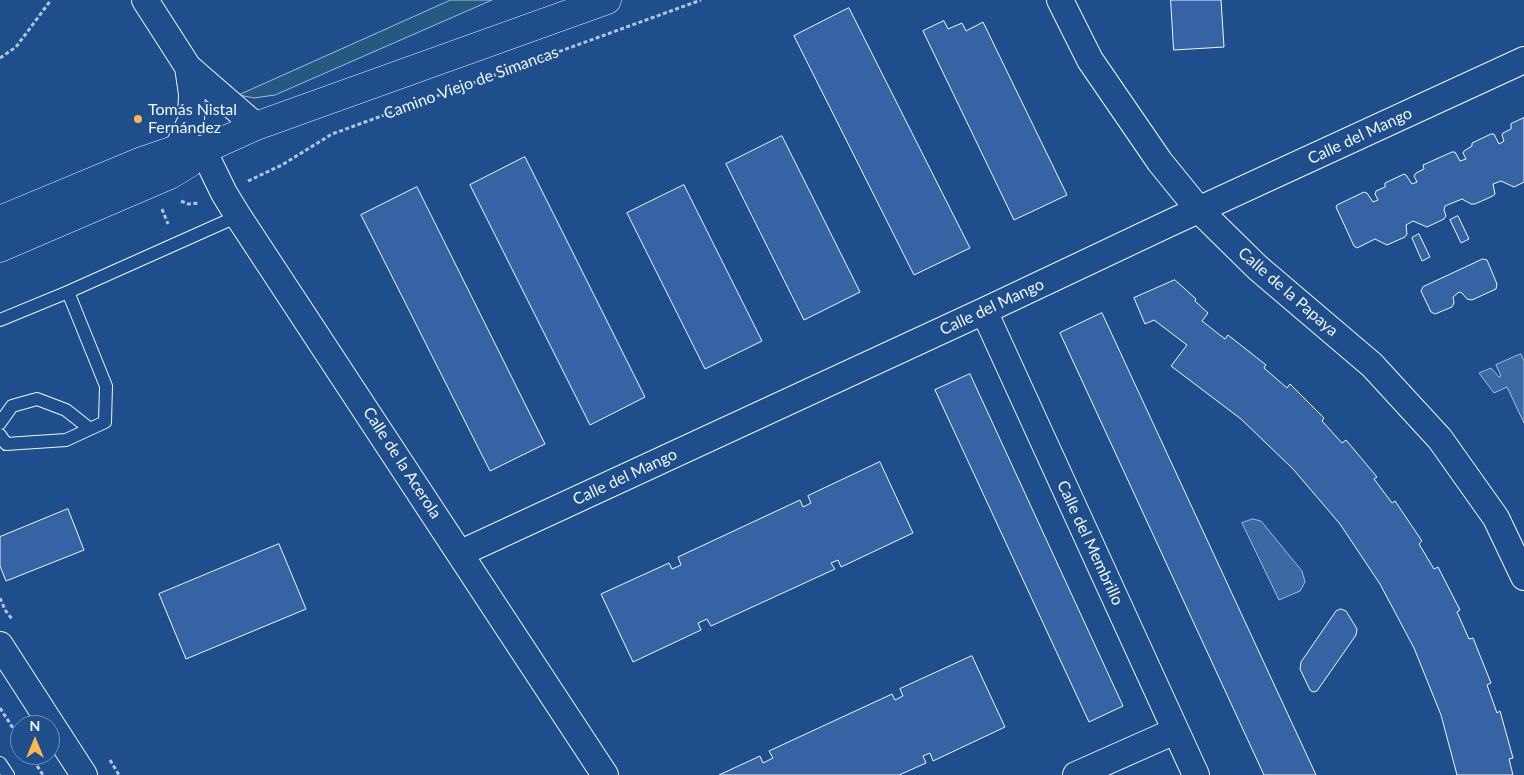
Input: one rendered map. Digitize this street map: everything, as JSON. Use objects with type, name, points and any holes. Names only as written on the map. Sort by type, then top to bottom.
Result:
[{"type":"main road","name":"Camino Viejo de Simancas","points":[[0,220],[142,161],[190,150],[607,0]]},
{"type":"main road","name":"Camino Viejo de Simancas","points":[[0,248],[170,175],[188,164],[190,150]]},
{"type":"main road","points":[[0,234],[25,224],[40,203]]},
{"type":"street","points":[[145,0],[188,67],[256,126]]},
{"type":"street","name":"Calle de la Papaya","points":[[1060,0],[1090,60],[1160,162],[1199,210],[1258,268],[1372,365],[1440,438],[1496,518],[1524,577]]},
{"type":"street","name":"Calle del Mango","points":[[461,553],[1524,60]]},
{"type":"street","points":[[188,67],[192,94],[190,150]]},
{"type":"street","name":"Calle de la Acerola","points":[[190,150],[224,193],[605,775]]},
{"type":"street","name":"Calle del Membrillo","points":[[984,312],[1196,775]]},
{"type":"street","points":[[0,644],[84,775]]},
{"type":"street","points":[[1076,775],[1175,731]]},
{"type":"lane","points":[[0,320],[68,292],[238,216]]},
{"type":"lane","points":[[0,435],[6,444],[66,440],[105,422],[106,386],[68,292]]},
{"type":"lane","points":[[0,422],[12,406],[37,399],[66,410],[90,429]]},
{"type":"lane","points":[[0,763],[8,775]]},
{"type":"path","points":[[0,58],[16,47],[51,0]]},
{"type":"path","name":"Camino Viejo de Simancas","points":[[248,181],[282,165],[332,134],[701,0]]},
{"type":"path","points":[[159,202],[170,226]]},
{"type":"path","points":[[0,708],[10,724]]},
{"type":"shaded area","points":[[451,0],[492,0],[275,95],[254,98],[239,95]]},
{"type":"shaded area","points":[[1521,354],[1524,361],[1524,423],[1507,387],[1494,393],[1479,373],[1491,368],[1499,377],[1501,376],[1496,365]]},
{"type":"shaded area","points":[[1253,519],[1261,521],[1302,571],[1305,582],[1300,591],[1279,600],[1242,523]]},
{"type":"building","points":[[1171,0],[1221,0],[1224,47],[1174,50]]},
{"type":"building","points":[[849,8],[970,248],[914,275],[794,36]]},
{"type":"building","points":[[944,21],[948,29],[962,23],[966,31],[983,22],[1067,195],[1014,220],[923,31]]},
{"type":"building","points":[[1524,118],[1524,182],[1514,187],[1501,181],[1493,184],[1495,194],[1493,196],[1475,204],[1462,199],[1445,206],[1446,216],[1444,219],[1427,227],[1413,221],[1406,225],[1407,234],[1405,237],[1387,245],[1375,239],[1357,248],[1354,246],[1336,207],[1337,205],[1364,192],[1367,193],[1373,202],[1378,200],[1375,194],[1376,191],[1385,187],[1385,183],[1404,174],[1412,184],[1417,182],[1414,176],[1424,169],[1423,165],[1452,152],[1455,152],[1460,161],[1466,159],[1463,153],[1472,146],[1472,143],[1491,134],[1494,134],[1499,144],[1504,141],[1502,135],[1511,129],[1511,124]]},
{"type":"building","points":[[782,136],[860,292],[804,320],[726,164]]},
{"type":"building","points":[[525,157],[645,397],[590,425],[470,185]]},
{"type":"building","points":[[684,185],[762,341],[705,369],[627,213]]},
{"type":"building","points":[[417,187],[545,444],[490,471],[361,215]]},
{"type":"building","points":[[1458,216],[1469,239],[1461,243],[1450,220]]},
{"type":"building","points":[[1419,234],[1430,257],[1422,261],[1412,238]]},
{"type":"building","points":[[1483,259],[1487,260],[1497,284],[1496,289],[1472,300],[1467,299],[1459,292],[1453,297],[1454,303],[1452,307],[1435,314],[1431,312],[1421,291],[1423,287]]},
{"type":"building","points":[[1175,280],[1208,313],[1202,321],[1225,339],[1228,335],[1266,365],[1264,368],[1287,388],[1290,384],[1324,418],[1322,421],[1342,443],[1346,440],[1377,477],[1374,479],[1392,503],[1395,501],[1422,541],[1419,544],[1434,569],[1438,567],[1460,610],[1457,612],[1469,639],[1473,638],[1491,683],[1487,685],[1497,713],[1500,711],[1513,758],[1509,759],[1513,775],[1457,775],[1441,715],[1414,648],[1380,584],[1340,524],[1293,469],[1241,419],[1171,366],[1187,345],[1154,320],[1145,324],[1134,298]]},
{"type":"building","points":[[1102,313],[1316,775],[1264,775],[1060,333]]},
{"type":"building","points":[[970,374],[1123,706],[1089,722],[935,390]]},
{"type":"building","points":[[880,462],[913,533],[841,567],[838,560],[831,563],[835,569],[711,626],[707,619],[698,623],[701,630],[633,662],[601,594],[669,563],[672,569],[681,565],[678,557],[800,500],[803,507],[811,503],[808,496]]},
{"type":"building","points":[[68,509],[84,550],[6,581],[0,566],[0,537]]},
{"type":"building","points":[[279,544],[306,609],[186,659],[159,594]]},
{"type":"building","points":[[1341,609],[1346,611],[1357,629],[1356,635],[1317,691],[1313,692],[1310,690],[1300,669],[1301,662],[1336,611]]},
{"type":"building","points":[[972,656],[1005,727],[933,761],[930,753],[923,756],[926,763],[899,775],[719,775],[760,756],[763,763],[773,758],[769,751],[892,694],[895,700],[903,696],[900,689]]},
{"type":"place","name":"Tomás Nistal Fernández","points":[[138,119]]}]
